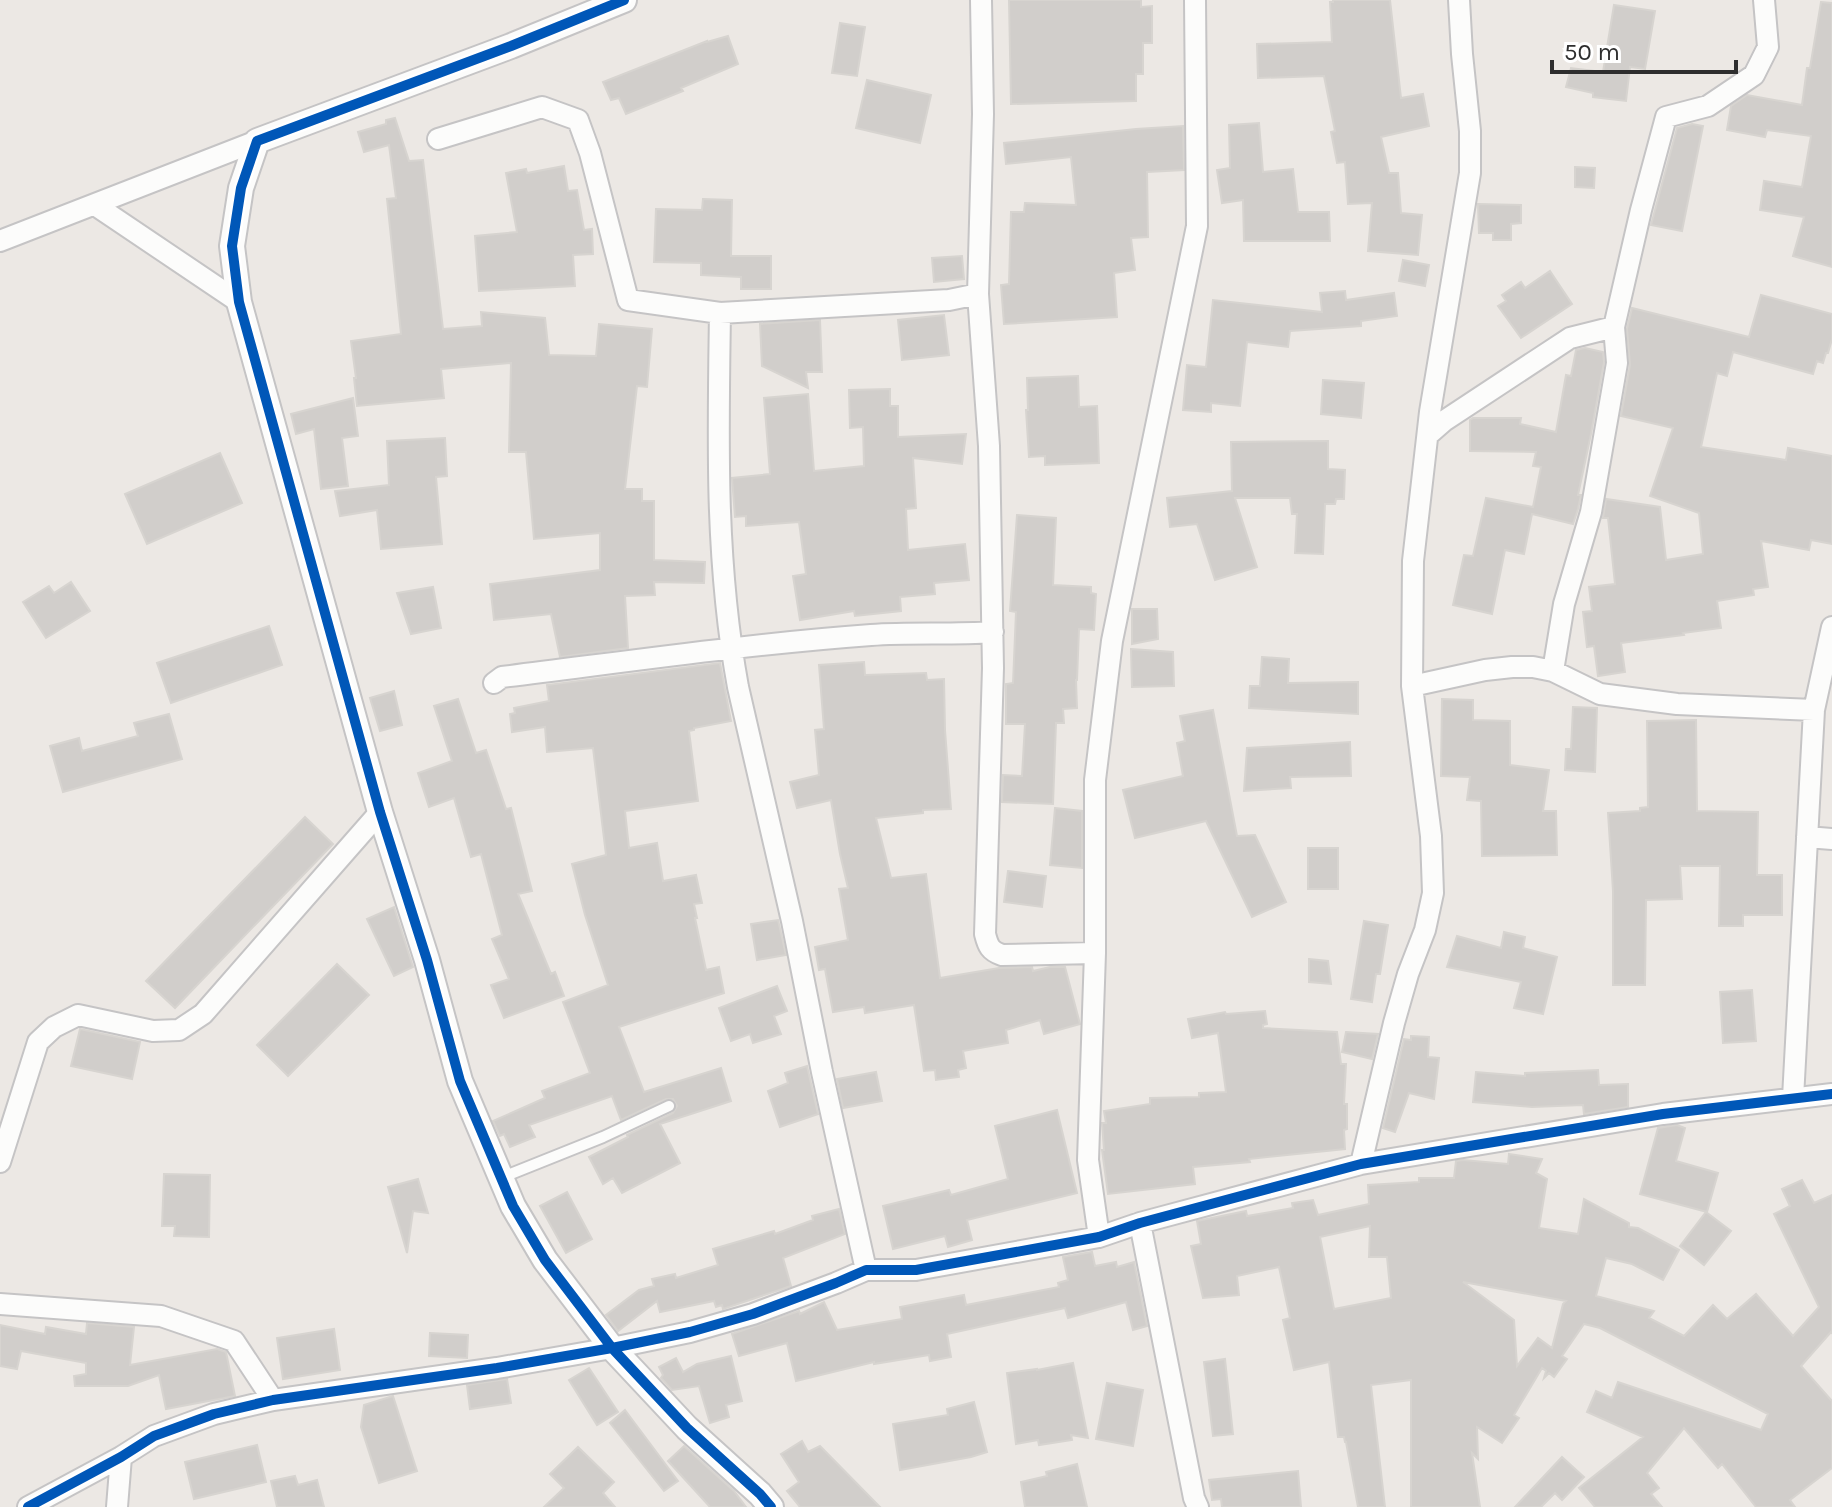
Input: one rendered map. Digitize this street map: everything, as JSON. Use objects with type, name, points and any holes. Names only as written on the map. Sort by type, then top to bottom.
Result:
[{"type":"street","points":[[0,241],[624,0]]},
{"type":"street","points":[[981,0],[983,114],[978,294],[989,446],[993,632],[985,934],[992,952],[1002,955],[1095,953]]},
{"type":"street","points":[[1099,1237],[1088,1160],[1095,953],[1095,780],[1112,641],[1197,226],[1195,0]]},
{"type":"street","points":[[1361,1164],[1394,1023],[1425,930],[1433,893],[1431,836],[1412,686],[1413,561],[1430,412],[1470,173],[1470,131],[1459,0]]},
{"type":"street","points":[[1553,671],[1564,604],[1591,512],[1617,363],[1614,327],[1666,117],[1708,106],[1754,75],[1768,47],[1764,0]]},
{"type":"street","points":[[438,139],[542,107],[578,120],[590,153],[628,300],[720,313],[949,300],[978,294]]},
{"type":"street","points":[[257,141],[241,188],[232,246],[239,302],[380,812],[427,960],[460,1081],[513,1206],[545,1260],[612,1348],[687,1428],[771,1507]]},
{"type":"street","points":[[95,205],[239,302]]},
{"type":"street","points":[[720,313],[718,477],[723,577],[731,649],[866,1270]]},
{"type":"street","points":[[1428,435],[1444,421],[1570,338],[1614,327]]},
{"type":"street","points":[[1793,1098],[1814,710],[1832,627]]},
{"type":"street","points":[[494,683],[502,677],[731,649],[874,635],[993,632]]},
{"type":"street","points":[[1412,686],[1485,670],[1533,667],[1553,671],[1600,694],[1677,704],[1814,710]]},
{"type":"street","points":[[0,1162],[38,1042],[54,1027],[78,1015],[153,1031],[179,1030],[203,1014],[380,812]]},
{"type":"street","points":[[1807,837],[1832,839]]},
{"type":"street","points":[[28,1507],[154,1436],[214,1414],[273,1400],[497,1368],[690,1332],[753,1314],[866,1270],[916,1270],[1099,1237],[1140,1223],[1361,1164],[1663,1114],[1832,1094]]},
{"type":"street","points":[[1140,1223],[1198,1507]]},
{"type":"street","points":[[0,1304],[161,1316],[234,1341],[273,1400]]},
{"type":"street","points":[[117,1507],[121,1457]]},
{"type":"lane","points":[[501,1178],[603,1137],[669,1106]]},
{"type":"building","points":[[1009,0],[1141,0],[1141,7],[1152,6],[1152,43],[1143,43],[1143,74],[1136,74],[1136,101],[1011,104]]},
{"type":"building","points":[[1390,0],[1401,98],[1423,94],[1429,126],[1381,137],[1389,173],[1398,173],[1401,213],[1422,215],[1418,255],[1368,251],[1372,203],[1348,204],[1345,162],[1337,163],[1331,132],[1335,131],[1324,76],[1258,78],[1257,44],[1332,42],[1330,2]]},
{"type":"building","points":[[1821,2],[1832,3],[1832,267],[1793,256],[1804,217],[1760,210],[1764,181],[1802,187],[1811,136],[1767,130],[1765,137],[1727,130],[1731,106],[1747,95],[1802,105]]},
{"type":"building","points":[[1614,5],[1655,11],[1645,69],[1630,67],[1626,101],[1593,97],[1593,93],[1566,87],[1571,68],[1603,72]]},
{"type":"building","points":[[840,23],[865,27],[857,76],[832,73]]},
{"type":"building","points":[[728,36],[738,64],[626,114],[619,98],[611,100],[603,82],[707,41]]},
{"type":"building","points":[[867,80],[931,95],[920,143],[856,128]]},
{"type":"building","points":[[395,118],[409,161],[423,160],[443,329],[482,326],[481,312],[545,318],[549,355],[596,356],[599,324],[652,329],[647,387],[637,386],[625,489],[642,489],[642,501],[654,501],[654,560],[705,562],[704,583],[654,582],[655,595],[625,596],[628,648],[560,657],[551,614],[494,620],[490,584],[600,570],[600,533],[534,539],[526,452],[509,452],[511,363],[441,369],[444,398],[357,406],[351,341],[401,334],[387,199],[396,198],[389,145],[364,152],[358,132],[386,124],[386,120]]},
{"type":"building","points":[[1259,123],[1263,172],[1293,169],[1298,212],[1329,212],[1330,241],[1244,241],[1243,200],[1222,203],[1217,170],[1230,168],[1229,125]]},
{"type":"building","points":[[1692,124],[1703,126],[1682,231],[1651,225],[1677,128]]},
{"type":"building","points":[[1183,126],[1184,170],[1147,172],[1148,237],[1131,238],[1135,270],[1114,273],[1117,317],[1004,324],[1001,285],[1009,284],[1011,212],[1024,212],[1025,203],[1076,205],[1071,157],[1006,164],[1004,143]]},
{"type":"building","points":[[564,166],[568,191],[577,190],[584,230],[592,229],[593,254],[573,255],[575,286],[479,291],[475,236],[517,232],[506,173],[526,169],[527,173]]},
{"type":"building","points":[[1575,167],[1595,168],[1594,188],[1575,187]]},
{"type":"building","points":[[703,199],[732,200],[731,256],[771,256],[771,289],[741,289],[741,277],[701,275],[701,263],[654,262],[656,209],[702,210]]},
{"type":"building","points":[[1478,204],[1521,205],[1521,223],[1511,224],[1511,240],[1493,240],[1493,233],[1479,233]]},
{"type":"building","points":[[962,256],[964,279],[934,282],[932,258]]},
{"type":"building","points":[[1403,260],[1429,265],[1425,286],[1399,281]]},
{"type":"building","points":[[1550,271],[1572,304],[1521,338],[1498,306],[1506,301],[1502,295],[1521,282],[1525,288]]},
{"type":"building","points":[[1345,291],[1346,300],[1394,293],[1397,316],[1361,321],[1361,326],[1290,331],[1288,347],[1247,342],[1240,406],[1211,403],[1211,412],[1183,410],[1187,365],[1206,367],[1213,300],[1322,312],[1320,293]]},
{"type":"building","points":[[1761,295],[1832,314],[1832,339],[1828,353],[1823,363],[1817,361],[1813,374],[1733,352],[1727,376],[1717,373],[1701,447],[1786,460],[1788,448],[1832,456],[1832,544],[1811,540],[1809,550],[1761,541],[1768,587],[1753,589],[1754,595],[1717,601],[1721,628],[1621,643],[1625,672],[1598,676],[1594,646],[1587,647],[1583,612],[1592,611],[1589,587],[1615,584],[1608,518],[1603,518],[1606,499],[1660,507],[1666,560],[1703,554],[1699,513],[1650,496],[1673,428],[1621,416],[1630,365],[1627,329],[1632,308],[1749,337]]},
{"type":"building","points":[[944,315],[949,355],[902,360],[898,320]]},
{"type":"building","points":[[820,320],[822,372],[806,372],[808,388],[762,366],[760,324]]},
{"type":"building","points":[[1585,348],[1603,352],[1604,362],[1578,495],[1581,495],[1573,524],[1532,514],[1524,554],[1505,550],[1492,614],[1453,605],[1464,555],[1473,556],[1486,498],[1533,507],[1541,467],[1533,466],[1536,452],[1470,451],[1470,420],[1521,418],[1520,424],[1556,432],[1566,375],[1571,376],[1576,350]]},
{"type":"building","points":[[1078,376],[1079,407],[1097,406],[1099,463],[1045,465],[1045,456],[1029,457],[1027,378]]},
{"type":"building","points":[[1323,380],[1364,383],[1361,418],[1321,414]]},
{"type":"building","points":[[890,389],[890,406],[898,406],[898,437],[966,434],[962,464],[913,458],[916,508],[906,509],[908,550],[965,544],[969,580],[934,583],[935,594],[900,597],[901,611],[855,616],[854,611],[800,620],[793,576],[806,574],[799,522],[746,526],[746,516],[735,517],[732,478],[770,474],[764,398],[808,394],[814,471],[864,466],[863,427],[850,428],[849,390]]},
{"type":"building","points":[[353,398],[358,436],[342,438],[348,486],[321,489],[314,429],[296,434],[291,414]]},
{"type":"building","points":[[445,438],[447,476],[436,477],[442,544],[381,549],[377,510],[340,516],[335,491],[389,485],[387,441]]},
{"type":"building","points":[[1328,441],[1328,469],[1345,470],[1344,499],[1336,499],[1335,504],[1325,504],[1323,554],[1295,553],[1297,514],[1292,514],[1290,498],[1235,498],[1257,567],[1215,580],[1197,524],[1170,527],[1167,498],[1232,491],[1231,442]]},
{"type":"building","points":[[220,453],[242,503],[147,544],[125,494]]},
{"type":"building","points":[[1017,515],[1056,518],[1053,585],[1091,587],[1091,593],[1096,594],[1094,630],[1079,629],[1077,708],[1063,709],[1064,723],[1056,723],[1053,804],[1002,802],[1003,775],[1022,776],[1025,724],[1006,724],[1006,684],[1013,683],[1016,612],[1010,611]]},
{"type":"building","points":[[71,582],[90,611],[46,638],[23,602],[49,586],[54,593]]},
{"type":"building","points":[[433,587],[441,628],[411,634],[397,593]]},
{"type":"building","points":[[1132,609],[1157,609],[1158,639],[1132,644]]},
{"type":"building","points":[[269,626],[282,665],[171,703],[157,663]]},
{"type":"building","points":[[1131,649],[1173,652],[1174,686],[1132,687]]},
{"type":"building","points":[[1262,657],[1289,659],[1288,683],[1358,682],[1358,714],[1249,708],[1250,686],[1260,686]]},
{"type":"building","points":[[864,662],[865,675],[926,673],[927,680],[944,679],[951,809],[876,818],[891,878],[926,874],[940,978],[999,968],[1032,967],[1033,971],[1065,967],[1080,1024],[1044,1034],[1040,1020],[1006,1030],[1008,1043],[963,1051],[966,1068],[958,1070],[959,1077],[936,1080],[935,1070],[924,1071],[914,1005],[865,1013],[864,1007],[833,1012],[825,969],[819,970],[815,947],[848,940],[839,889],[848,888],[831,800],[797,808],[790,782],[819,775],[815,730],[824,729],[819,665]]},
{"type":"building","points":[[720,663],[731,721],[689,731],[698,801],[625,811],[629,848],[657,843],[663,881],[696,875],[702,903],[694,904],[695,918],[706,970],[719,967],[724,993],[619,1027],[644,1092],[721,1068],[731,1101],[660,1124],[680,1163],[622,1193],[613,1178],[603,1184],[589,1157],[673,1113],[677,1106],[673,1099],[666,1099],[621,1120],[612,1096],[529,1125],[535,1137],[510,1147],[493,1121],[545,1098],[542,1091],[590,1073],[563,1002],[608,985],[572,864],[606,855],[593,748],[547,752],[545,727],[512,732],[510,714],[515,713],[514,708],[549,701],[547,685]]},
{"type":"building","points":[[394,691],[402,725],[380,731],[370,698]]},
{"type":"building","points":[[458,699],[476,753],[486,750],[506,809],[511,808],[532,891],[518,894],[551,974],[555,972],[564,996],[504,1018],[491,985],[509,979],[492,939],[502,935],[481,854],[471,857],[454,798],[429,807],[418,773],[452,761],[434,706]]},
{"type":"building","points":[[1442,699],[1473,700],[1473,720],[1510,721],[1510,765],[1549,770],[1543,811],[1556,811],[1557,855],[1482,856],[1481,801],[1467,800],[1470,777],[1441,776]]},
{"type":"building","points":[[1573,707],[1597,708],[1595,772],[1565,770],[1566,749],[1571,749]]},
{"type":"building","points":[[1213,710],[1237,836],[1255,835],[1286,902],[1252,917],[1206,821],[1135,838],[1123,790],[1183,776],[1177,743],[1185,741],[1180,716]]},
{"type":"building","points":[[169,714],[182,759],[63,792],[50,746],[79,738],[82,751],[138,736],[134,723]]},
{"type":"building","points":[[1696,720],[1697,811],[1758,812],[1757,875],[1782,875],[1782,915],[1743,915],[1743,926],[1719,926],[1720,866],[1680,866],[1682,899],[1646,900],[1645,985],[1613,985],[1613,891],[1608,813],[1640,811],[1640,808],[1648,807],[1647,721]]},
{"type":"building","points":[[1350,742],[1351,776],[1290,777],[1291,788],[1244,791],[1247,748]]},
{"type":"building","points":[[1055,808],[1082,811],[1082,868],[1050,865]]},
{"type":"building","points":[[305,817],[333,844],[175,1008],[146,981]]},
{"type":"building","points":[[1308,848],[1338,848],[1338,889],[1308,889]]},
{"type":"building","points":[[1008,871],[1046,876],[1042,907],[1004,902]]},
{"type":"building","points":[[394,907],[413,967],[394,976],[367,919]]},
{"type":"building","points":[[778,920],[786,955],[757,960],[751,924]]},
{"type":"building","points":[[1364,921],[1388,925],[1372,1002],[1351,999]]},
{"type":"building","points":[[1504,932],[1525,937],[1523,948],[1557,957],[1543,1014],[1514,1008],[1521,982],[1447,967],[1457,936],[1501,948]]},
{"type":"building","points":[[1309,959],[1328,961],[1331,984],[1309,982]]},
{"type":"building","points":[[337,964],[369,995],[288,1076],[257,1045]]},
{"type":"building","points":[[777,986],[787,1011],[774,1016],[781,1034],[753,1043],[750,1034],[731,1041],[719,1008]]},
{"type":"building","points":[[1752,990],[1756,1041],[1723,1043],[1720,992]]},
{"type":"building","points":[[1265,1011],[1267,1024],[1263,1028],[1337,1032],[1341,1064],[1346,1064],[1345,1149],[1193,1167],[1195,1184],[1108,1194],[1102,1150],[1102,1123],[1106,1123],[1104,1111],[1150,1104],[1150,1098],[1199,1097],[1199,1093],[1226,1092],[1218,1033],[1192,1038],[1188,1019],[1225,1012]]},
{"type":"building","points":[[80,1029],[140,1042],[132,1079],[71,1066]]},
{"type":"building","points":[[1346,1032],[1378,1034],[1372,1059],[1342,1052]]},
{"type":"building","points":[[1411,1036],[1429,1037],[1428,1057],[1439,1058],[1434,1099],[1409,1093],[1395,1132],[1383,1128],[1404,1039],[1411,1040]]},
{"type":"building","points":[[807,1066],[818,1114],[780,1127],[768,1091],[788,1083],[785,1073]]},
{"type":"building","points":[[1598,1070],[1599,1085],[1628,1084],[1628,1107],[1584,1114],[1583,1105],[1532,1107],[1473,1102],[1476,1072],[1525,1076],[1525,1073]]},
{"type":"building","points":[[876,1072],[882,1101],[843,1108],[837,1079]]},
{"type":"building","points":[[1057,1110],[1077,1193],[967,1220],[972,1240],[948,1247],[945,1236],[893,1249],[883,1206],[949,1190],[951,1195],[1008,1179],[995,1126]]},
{"type":"building","points":[[1677,1125],[1685,1128],[1676,1161],[1718,1173],[1707,1212],[1640,1194],[1658,1128]]},
{"type":"building","points":[[1509,1154],[1542,1159],[1536,1173],[1547,1179],[1539,1228],[1578,1234],[1584,1199],[1629,1223],[1629,1227],[1638,1228],[1679,1250],[1663,1280],[1632,1264],[1606,1258],[1596,1296],[1654,1311],[1649,1318],[1684,1336],[1713,1305],[1727,1319],[1756,1294],[1793,1336],[1819,1307],[1774,1214],[1790,1206],[1782,1189],[1802,1180],[1814,1203],[1832,1195],[1832,1333],[1801,1366],[1832,1401],[1832,1468],[1790,1500],[1795,1507],[1756,1507],[1722,1464],[1718,1468],[1684,1428],[1647,1473],[1659,1488],[1651,1494],[1662,1507],[1595,1507],[1579,1488],[1643,1437],[1587,1412],[1596,1391],[1612,1398],[1618,1382],[1761,1430],[1768,1414],[1600,1328],[1584,1324],[1562,1356],[1567,1359],[1554,1377],[1549,1373],[1544,1378],[1546,1371],[1542,1368],[1514,1415],[1519,1418],[1502,1443],[1477,1427],[1478,1459],[1472,1453],[1480,1507],[1411,1507],[1411,1380],[1371,1385],[1385,1507],[1358,1507],[1346,1442],[1344,1437],[1338,1437],[1329,1362],[1294,1370],[1283,1320],[1290,1318],[1279,1267],[1237,1276],[1239,1295],[1203,1298],[1191,1246],[1201,1244],[1197,1221],[1246,1211],[1247,1216],[1293,1208],[1292,1203],[1313,1200],[1318,1215],[1369,1204],[1368,1185],[1419,1182],[1419,1178],[1454,1178],[1456,1161],[1508,1164]],"holes":[[[1370,1226],[1369,1257],[1387,1257],[1391,1298],[1334,1309],[1320,1237]],[[1463,1282],[1566,1301],[1552,1348],[1538,1338],[1517,1366],[1514,1320]]]},
{"type":"building","points":[[164,1174],[210,1175],[209,1237],[174,1236],[175,1226],[162,1226]]},
{"type":"building","points":[[418,1179],[428,1213],[413,1211],[407,1253],[388,1187]]},
{"type":"building","points":[[567,1192],[592,1239],[566,1253],[540,1206]]},
{"type":"building","points":[[839,1209],[845,1234],[783,1258],[791,1286],[723,1309],[722,1305],[716,1307],[714,1301],[660,1312],[657,1301],[618,1331],[606,1315],[639,1290],[654,1286],[652,1279],[675,1274],[676,1278],[718,1265],[713,1249],[774,1231],[775,1234],[813,1220],[812,1216]]},
{"type":"building","points":[[1706,1212],[1731,1231],[1704,1265],[1680,1246]]},
{"type":"building","points":[[1092,1252],[1095,1266],[1116,1262],[1117,1267],[1134,1262],[1147,1326],[1133,1330],[1126,1302],[1068,1318],[1065,1308],[947,1334],[951,1357],[930,1361],[929,1355],[874,1362],[796,1381],[787,1343],[739,1356],[732,1334],[799,1311],[800,1314],[824,1302],[837,1330],[902,1319],[900,1307],[964,1295],[966,1305],[1059,1287],[1058,1283],[1068,1280],[1063,1257]]},
{"type":"building","points":[[87,1323],[134,1327],[130,1365],[217,1349],[226,1352],[235,1396],[166,1409],[159,1375],[128,1386],[75,1386],[74,1376],[86,1374],[86,1363],[21,1351],[17,1369],[0,1366],[0,1325],[45,1334],[46,1327],[86,1334]]},
{"type":"building","points":[[334,1329],[340,1370],[283,1379],[277,1338]]},
{"type":"building","points":[[430,1333],[468,1335],[467,1358],[429,1356]]},
{"type":"building","points":[[731,1356],[742,1401],[726,1405],[729,1417],[710,1423],[699,1386],[672,1390],[661,1378],[663,1375],[659,1367],[676,1358],[683,1372],[697,1364]]},
{"type":"building","points":[[1225,1359],[1233,1434],[1213,1436],[1204,1362]]},
{"type":"building","points":[[1073,1363],[1088,1438],[1071,1435],[1072,1440],[1039,1445],[1038,1440],[1016,1444],[1007,1373]]},
{"type":"building","points":[[589,1368],[618,1412],[597,1425],[569,1380]]},
{"type":"building","points":[[507,1379],[511,1403],[470,1409],[467,1385]]},
{"type":"building","points":[[1107,1383],[1143,1390],[1133,1446],[1096,1439]]},
{"type":"building","points":[[393,1396],[417,1471],[379,1483],[361,1427],[364,1405]]},
{"type":"building","points":[[974,1402],[987,1452],[900,1470],[893,1424],[948,1415],[947,1409]]},
{"type":"building","points":[[625,1410],[678,1481],[664,1491],[610,1423]]},
{"type":"building","points":[[802,1441],[808,1452],[820,1446],[880,1507],[800,1507],[787,1491],[799,1482],[781,1454]]},
{"type":"building","points":[[257,1445],[266,1482],[194,1499],[185,1462]]},
{"type":"building","points":[[684,1446],[734,1491],[746,1507],[710,1507],[668,1461]]},
{"type":"building","points":[[578,1447],[614,1482],[603,1493],[615,1507],[544,1507],[564,1488],[550,1474]]},
{"type":"building","points":[[1562,1457],[1584,1477],[1562,1500],[1555,1493],[1541,1507],[1515,1507]]},
{"type":"building","points":[[1077,1464],[1087,1507],[1025,1507],[1021,1482]]},
{"type":"building","points":[[1298,1471],[1301,1507],[1222,1507],[1221,1499],[1212,1500],[1209,1480]]},
{"type":"building","points":[[295,1476],[298,1485],[317,1480],[324,1507],[277,1507],[271,1481]]},
{"type":"cycle path","points":[[624,0],[511,46],[257,141],[241,188],[232,246],[239,302],[380,812],[427,960],[460,1081],[513,1206],[545,1260],[612,1348],[687,1428],[771,1507]]},
{"type":"cycle path","points":[[28,1507],[154,1436],[214,1414],[273,1400],[497,1368],[690,1332],[753,1314],[866,1270],[916,1270],[1099,1237],[1140,1223],[1361,1164],[1663,1114],[1832,1094]]}]
